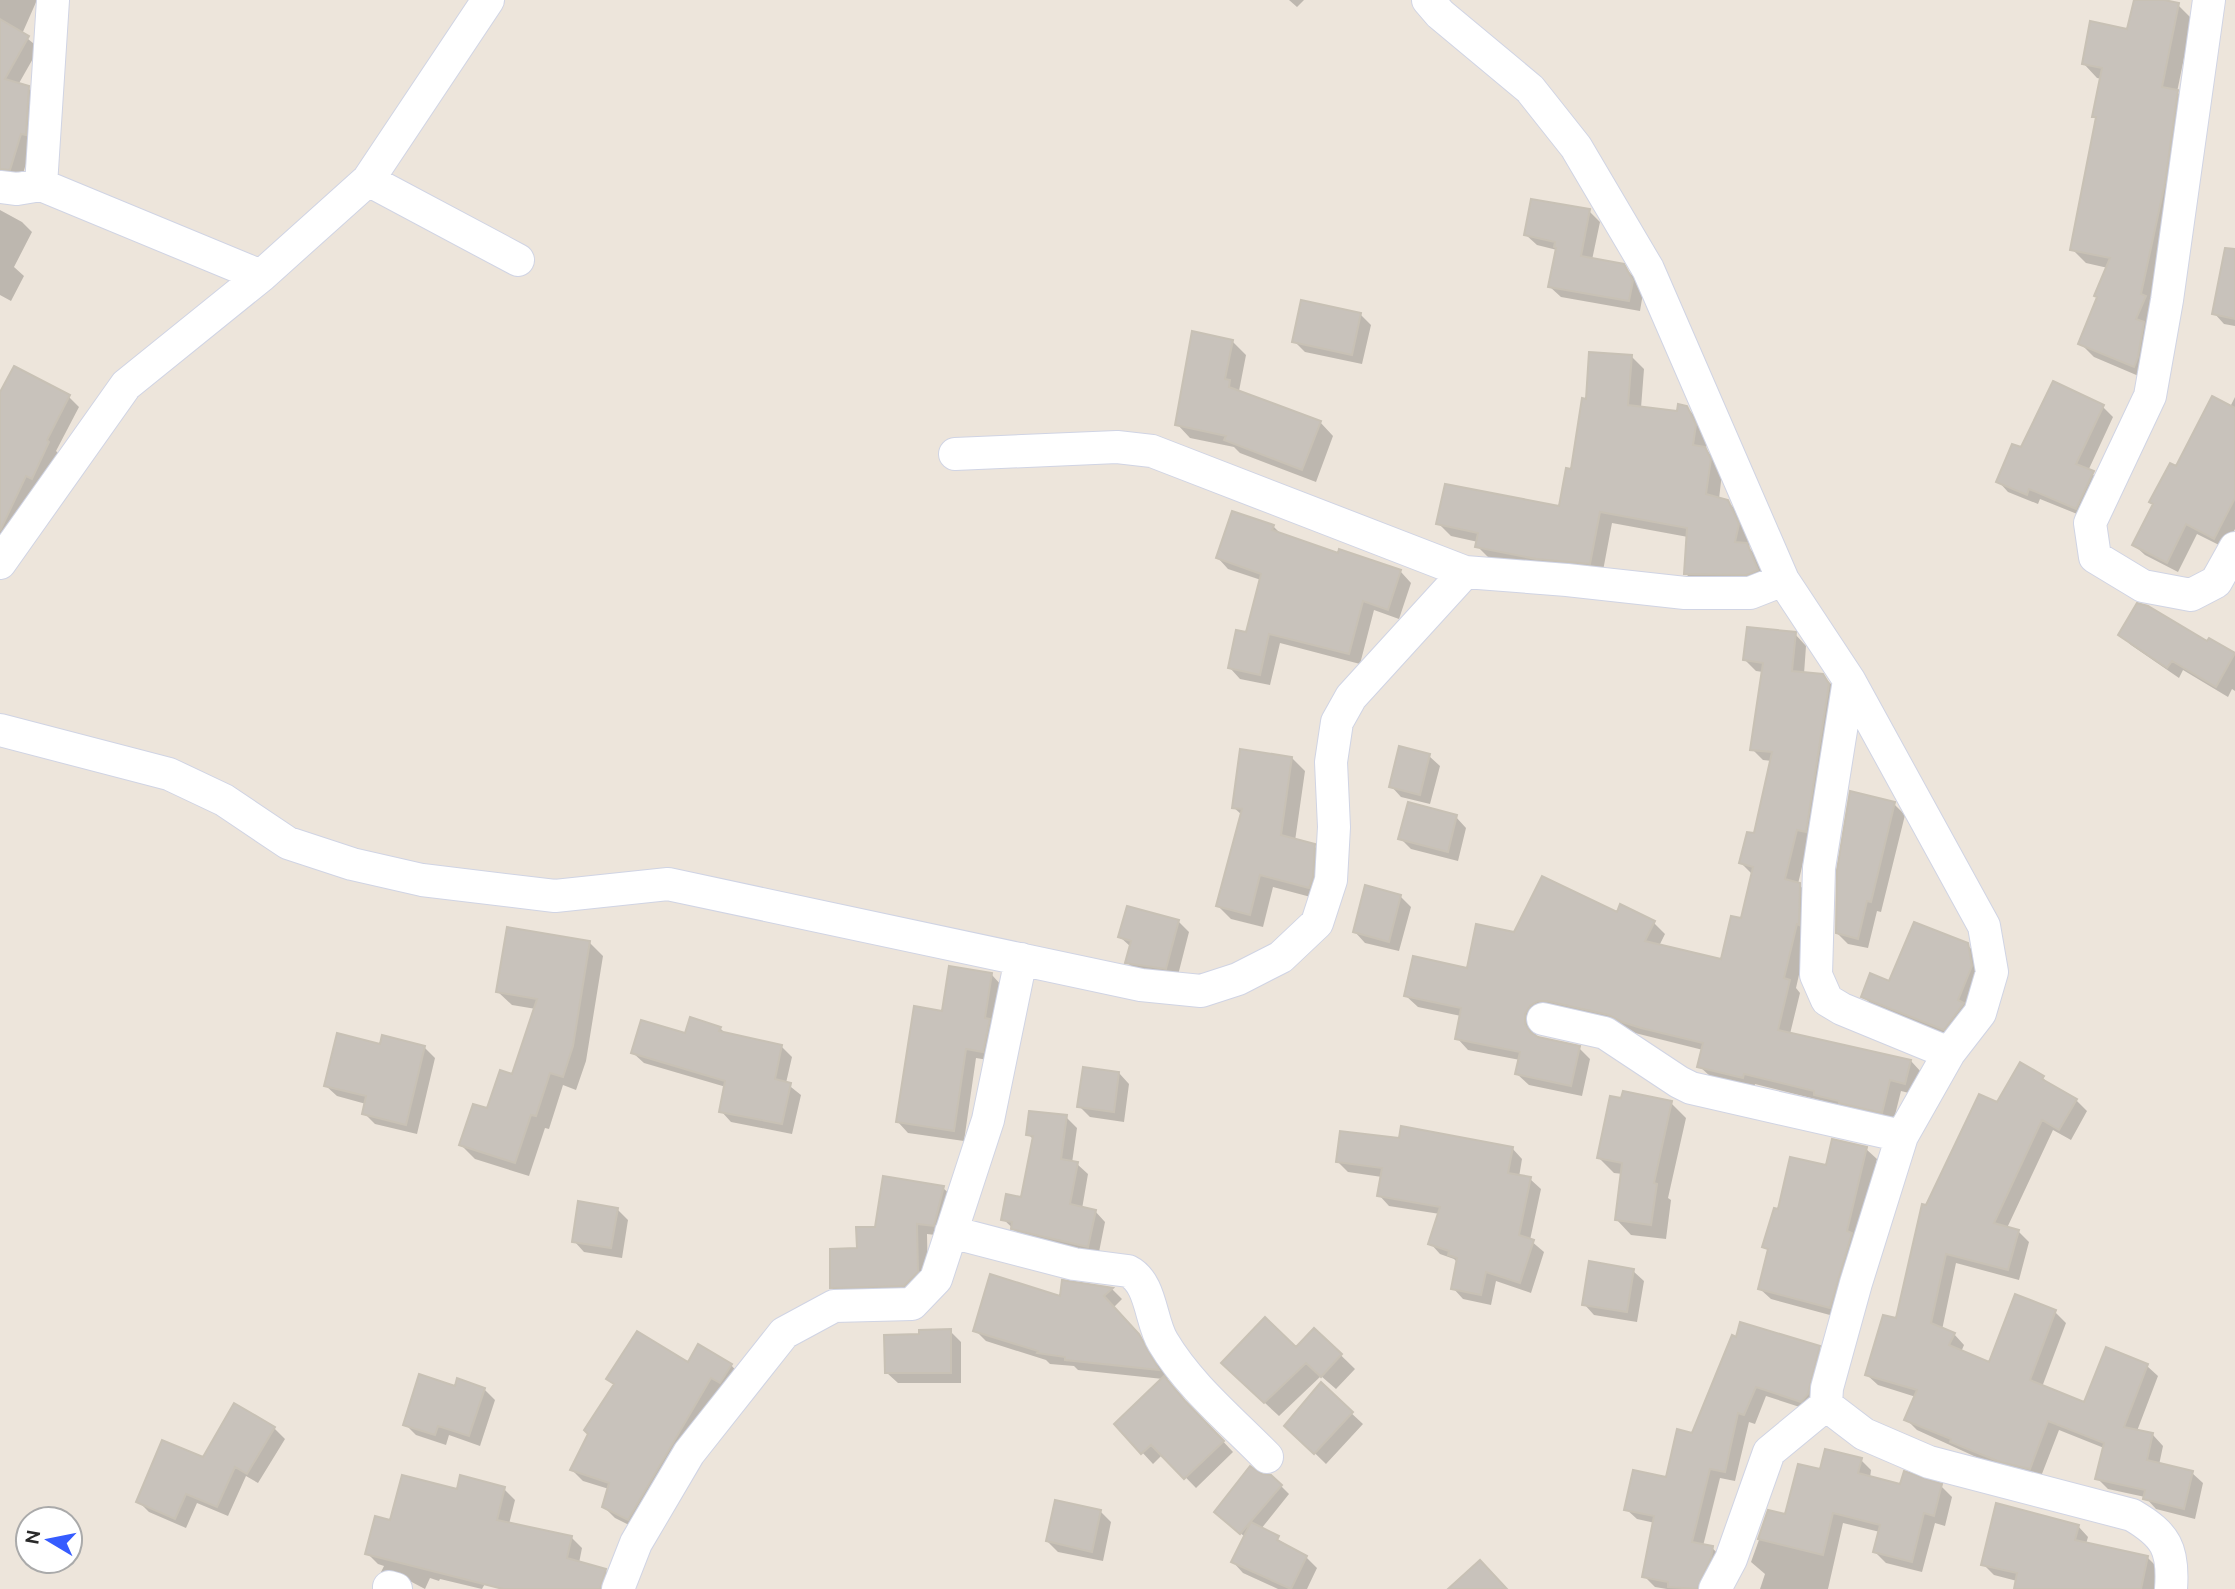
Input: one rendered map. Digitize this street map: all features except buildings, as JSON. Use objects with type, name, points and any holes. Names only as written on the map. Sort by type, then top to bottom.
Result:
[{"type":"street","points":[[41,185],[53,0]]},
{"type":"street","points":[[0,563],[126,385],[261,276],[368,180],[488,0]]},
{"type":"street","points":[[1428,0],[1440,14],[1530,89],[1576,147],[1648,269],[1783,580],[1849,680],[1984,926],[1992,972],[1980,1013],[1949,1053],[1902,1136],[1856,1283],[1827,1388],[1826,1405],[1769,1452],[1731,1559],[1715,1589]]},
{"type":"street","points":[[2209,0],[2167,300],[2150,397],[2090,523],[2095,557],[2143,586],[2190,595],[2226,587],[2235,548]]},
{"type":"street","points":[[368,180],[518,260]]},
{"type":"street","points":[[0,187],[17,189],[41,185],[261,276]]},
{"type":"street","points":[[955,454],[1117,447],[1152,451],[1465,572],[1685,593],[1750,593],[1783,580]]},
{"type":"street","points":[[0,730],[169,774],[224,800],[288,843],[352,864],[422,880],[555,896],[668,884],[1141,985],[1202,991],[1238,979],[1282,957],[1317,923],[1331,880],[1334,827],[1331,762],[1337,722],[1351,697],[1465,572]]},
{"type":"street","points":[[1849,680],[1819,868],[1816,975],[1827,1000],[1842,1009],[1949,1053]]},
{"type":"street","points":[[618,1589],[636,1543],[689,1453],[784,1333],[835,1306],[912,1304],[936,1279],[988,1120],[1021,959]]},
{"type":"street","points":[[1544,1019],[1605,1033],[1691,1088],[1902,1136]]},
{"type":"street","points":[[951,1232],[1074,1264],[1128,1271],[1133,1274],[1138,1278],[1147,1297],[1163,1343],[1201,1390],[1267,1457]]},
{"type":"street","points":[[1826,1405],[1864,1434],[1929,1462],[2132,1515],[2153,1527],[2167,1545],[2172,1570],[2171,1589]]}]
